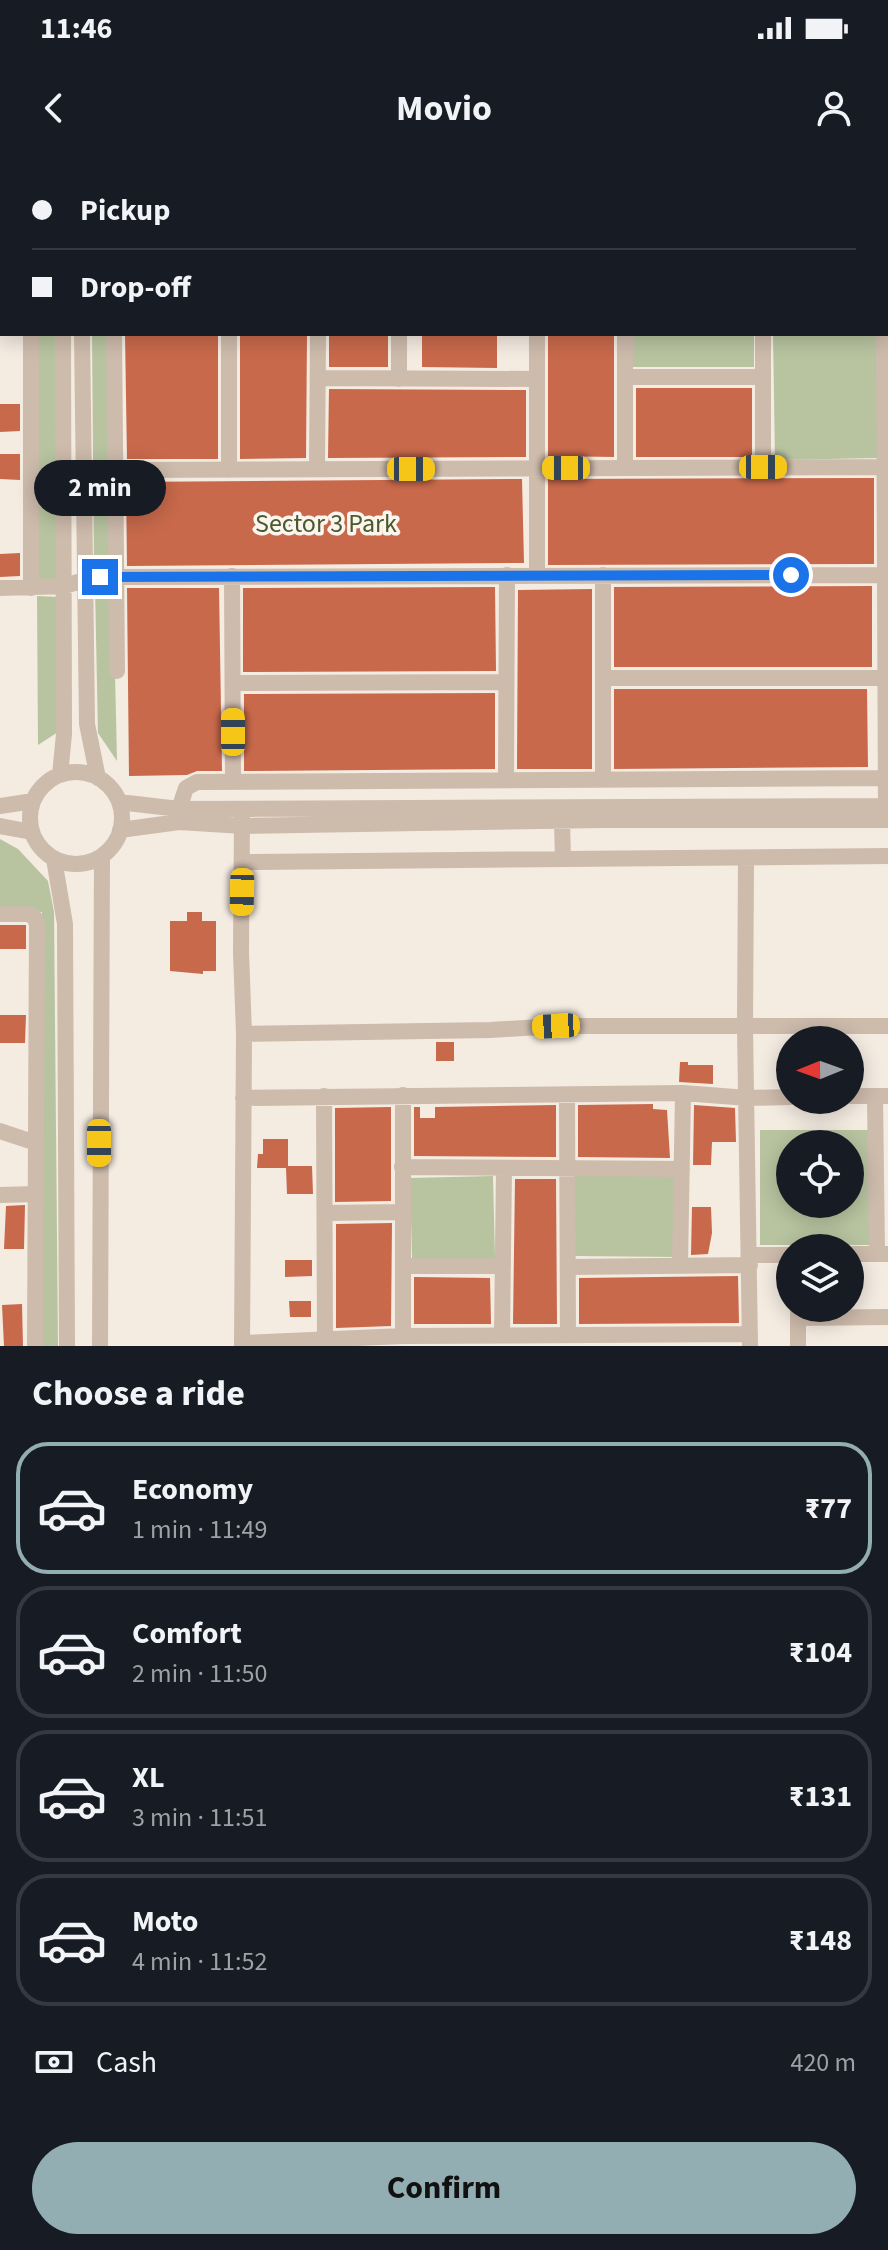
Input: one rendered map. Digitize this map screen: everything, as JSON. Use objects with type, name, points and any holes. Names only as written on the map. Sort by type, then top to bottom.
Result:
[{"type":"street","points":[[31,336],[31,588]]},
{"type":"street","points":[[60,775],[64,734],[63,336]]},
{"type":"street","points":[[82,336],[87,724],[98,778]]},
{"type":"street","points":[[114,336],[117,671]]},
{"type":"street","points":[[229,336],[229,470]]},
{"type":"street","points":[[317,469],[318,336]]},
{"type":"street","points":[[399,336],[399,379]]},
{"type":"street","points":[[537,336],[537,575]]},
{"type":"street","points":[[625,336],[625,468]]},
{"type":"street","points":[[763,336],[763,467]]},
{"type":"street","points":[[884,336],[887,813]]},
{"type":"street","points":[[625,377],[763,377]]},
{"type":"street","points":[[318,378],[537,379]]},
{"type":"street","points":[[115,470],[885,467]]},
{"type":"street","points":[[506,779],[507,575]]},
{"type":"street","points":[[603,575],[603,778]]},
{"type":"street","points":[[0,588],[64,586],[117,577],[885,575]]},
{"type":"street","points":[[232,576],[233,781]]},
{"type":"street","points":[[603,678],[885,678]]},
{"type":"street","points":[[233,683],[506,682]]},
{"type":"street","points":[[72,772],[98,778],[107,784],[119,802],[122,816],[120,830],[116,841],[102,857],[78,865],[54,859],[44,852],[32,832],[30,816],[33,801],[39,790],[60,775],[72,772]]},
{"type":"street","points":[[179,809],[186,788],[191,784],[233,781],[887,778]]},
{"type":"street","points":[[0,806],[33,801]]},
{"type":"street","points":[[119,802],[179,809],[887,813]]},
{"type":"street","points":[[240,807],[243,826],[241,952],[244,1034],[242,1345],[403,1336],[502,1335],[750,1340],[745,1028],[746,859]]},
{"type":"street","points":[[120,830],[179,822],[243,826],[562,822],[887,813]]},
{"type":"street","points":[[562,822],[563,859]]},
{"type":"street","points":[[0,826],[32,832]]},
{"type":"street","points":[[243,862],[888,856]]},
{"type":"street","points":[[100,1346],[102,857]]},
{"type":"street","points":[[54,859],[65,924],[67,1346]]},
{"type":"street","points":[[0,914],[29,914],[35,918],[37,925],[35,1346]]},
{"type":"street","points":[[244,1034],[556,1026],[888,1026]]},
{"type":"street","points":[[243,1098],[683,1093],[776,1097]]},
{"type":"street","points":[[680,1265],[683,1093]]},
{"type":"street","points":[[403,1095],[403,1336]]},
{"type":"street","points":[[324,1096],[325,1340]]},
{"type":"street","points":[[567,1096],[568,1335]]},
{"type":"street","points":[[882,1096],[882,1254]]},
{"type":"street","points":[[1,1134],[36,1143]]},
{"type":"street","points":[[402,1167],[682,1169]]},
{"type":"street","points":[[502,1335],[504,1168]]},
{"type":"street","points":[[0,1195],[36,1194]]},
{"type":"street","points":[[326,1213],[402,1212]]},
{"type":"street","points":[[568,1267],[680,1265],[776,1257]]},
{"type":"street","points":[[403,1266],[503,1266]]},
{"type":"street","points":[[864,1316],[888,1317]]},
{"type":"street","points":[[798,1322],[798,1346]]},
{"type":"green space","points":[[36,336],[57,336],[59,580],[39,579]]},
{"type":"green space","points":[[92,336],[110,336],[113,571],[94,571]]},
{"type":"green space","points":[[632,336],[754,336],[754,367],[632,367]]},
{"type":"green space","points":[[773,336],[876,336],[879,458],[775,460]]},
{"type":"green space","points":[[113,586],[117,761],[98,733],[95,587]]},
{"type":"green space","points":[[37,596],[59,597],[58,732],[38,745]]},
{"type":"green space","points":[[0,839],[18,849],[48,881],[54,912],[58,1346],[42,1346],[42,912],[0,911]]},
{"type":"green space","points":[[760,1130],[776,1130],[776,1218],[864,1218],[864,1130],[870,1130],[870,1245],[864,1245],[864,1234],[776,1234],[776,1245],[760,1245]]},
{"type":"green space","points":[[493,1176],[495,1258],[412,1259],[410,1178]]},
{"type":"green space","points":[[574,1176],[674,1176],[674,1257],[573,1256]]},
{"type":"building","points":[[125,336],[218,336],[218,459],[127,459]]},
{"type":"building","points":[[240,336],[307,336],[306,458],[240,459]]},
{"type":"building","points":[[329,336],[388,336],[388,367],[329,367]]},
{"type":"building","points":[[422,336],[497,336],[497,368],[422,367]]},
{"type":"building","points":[[548,336],[614,336],[614,457],[548,456]]},
{"type":"building","points":[[636,388],[752,388],[752,457],[636,457]]},
{"type":"building","points":[[329,389],[526,390],[526,457],[328,458]]},
{"type":"building","points":[[0,404],[20,404],[20,431],[0,432]]},
{"type":"building","points":[[0,454],[20,454],[20,480],[0,479]]},
{"type":"building","points":[[874,478],[874,564],[548,565],[548,479]]},
{"type":"building","name":"Sector 3 Park","points":[[522,479],[524,563],[127,566],[126,482]]},
{"type":"building","points":[[20,553],[20,576],[0,577],[0,554]]},
{"type":"building","points":[[872,586],[872,667],[614,667],[614,587]]},
{"type":"building","points":[[495,587],[496,671],[243,672],[243,588]]},
{"type":"building","points":[[127,588],[219,588],[222,771],[129,776]]},
{"type":"building","points":[[592,589],[592,769],[517,769],[518,590]]},
{"type":"building","points":[[614,689],[867,689],[868,767],[614,769]]},
{"type":"building","points":[[495,693],[495,769],[244,771],[244,694]]},
{"type":"building","points":[[187,912],[202,912],[202,921],[216,921],[216,971],[203,971],[203,974],[170,971],[170,921],[187,921]]},
{"type":"building","points":[[0,925],[26,925],[26,949],[0,949]]},
{"type":"building","points":[[0,1015],[26,1015],[25,1043],[0,1043]]},
{"type":"building","points":[[436,1042],[454,1042],[454,1061],[436,1061]]},
{"type":"building","points":[[680,1062],[713,1065],[713,1084],[679,1082]]},
{"type":"building","points":[[653,1104],[653,1109],[667,1110],[670,1158],[578,1157],[578,1105]]},
{"type":"building","points":[[556,1105],[556,1157],[414,1156],[414,1107],[420,1107],[420,1118],[435,1118],[435,1107]]},
{"type":"building","points":[[694,1105],[735,1108],[736,1142],[712,1142],[711,1165],[693,1165]]},
{"type":"building","points":[[391,1107],[391,1201],[335,1202],[335,1108]]},
{"type":"building","points":[[263,1139],[288,1139],[288,1166],[312,1166],[313,1194],[287,1194],[286,1168],[257,1168],[258,1154],[263,1154]]},
{"type":"building","points":[[515,1179],[556,1179],[557,1324],[513,1324]]},
{"type":"building","points":[[25,1205],[24,1249],[4,1249],[6,1206]]},
{"type":"building","points":[[692,1207],[711,1207],[712,1233],[708,1254],[691,1255]]},
{"type":"building","points":[[392,1223],[391,1326],[336,1328],[336,1224]]},
{"type":"building","points":[[285,1260],[312,1260],[312,1276],[285,1277]]},
{"type":"building","points":[[738,1276],[739,1323],[579,1324],[579,1278]]},
{"type":"building","points":[[414,1277],[490,1278],[491,1324],[414,1324]]},
{"type":"building","points":[[289,1301],[311,1301],[311,1317],[290,1317]]},
{"type":"building","points":[[22,1304],[23,1346],[4,1346],[2,1305]]},
{"type":"route","points":[[100,577],[791,575]]}]
